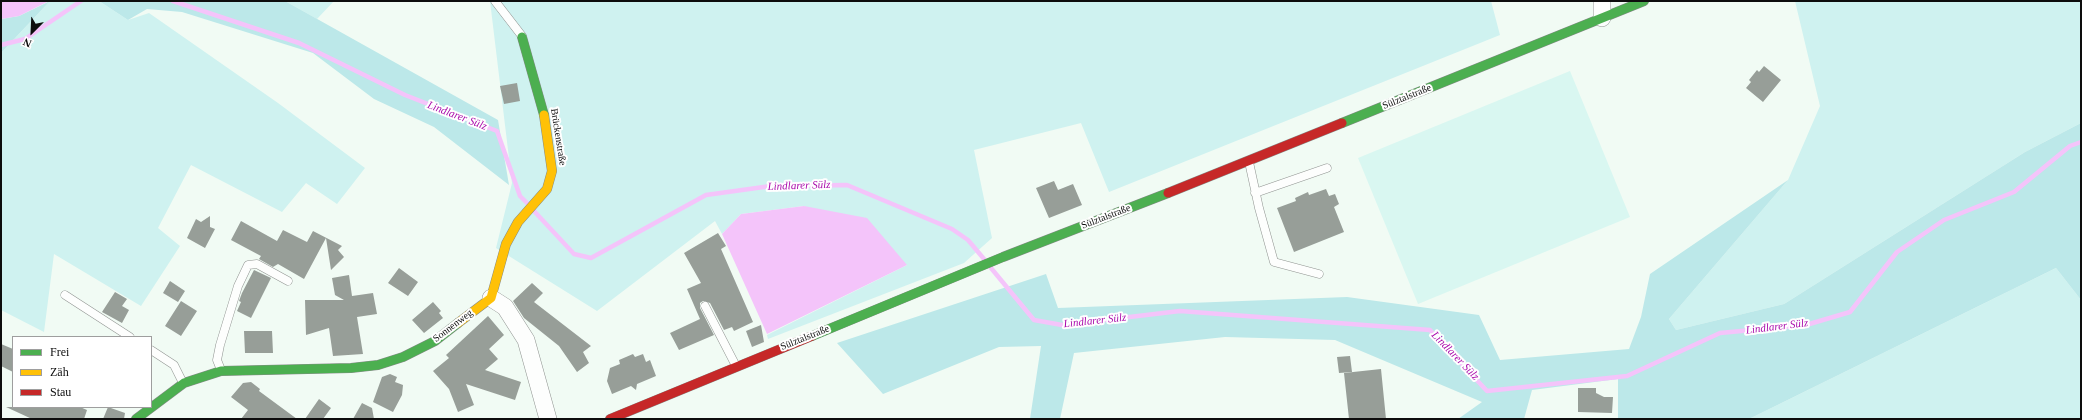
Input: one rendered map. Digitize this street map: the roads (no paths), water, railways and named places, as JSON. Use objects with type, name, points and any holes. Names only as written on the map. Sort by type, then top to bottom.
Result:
[{"type":"main road","name":"Sülztalstraße","points":[[616,418],[736,366],[1003,257],[1249,162],[1644,1]]},
{"type":"main road","name":"Brückenstraße","points":[[491,298],[506,244],[518,222],[547,189],[552,171],[545,117],[522,37]]},
{"type":"main road","name":"Sonnenweg","points":[[152,407],[184,383],[221,371],[298,368],[351,368],[378,365],[403,357],[435,341],[491,298]]},
{"type":"main road","name":"Sonnenweg","points":[[136,419],[151,408]]},
{"type":"street","points":[[1602,1],[1602,18]]},
{"type":"street","points":[[491,298],[505,307],[526,340],[548,419]]},
{"type":"lane","points":[[495,1],[522,37]]},
{"type":"lane","points":[[1249,162],[1255,193],[1274,262],[1319,274]]},
{"type":"lane","points":[[1255,193],[1327,168]]},
{"type":"lane","points":[[221,371],[217,360],[220,345],[238,286],[248,265],[257,264],[288,281]]},
{"type":"lane","points":[[65,295],[128,336]]},
{"type":"lane","points":[[705,306],[736,366]]},
{"type":"lane","points":[[152,351],[174,365],[184,383]]},
{"type":"waterway","name":"Lindlarer Sülz","points":[[1,45],[25,39],[81,1]]},
{"type":"waterway","name":"Lindlarer Sülz","points":[[173,1],[299,43],[405,95],[497,131],[520,196],[527,203]]},
{"type":"waterway","name":"Lindlarer Sülz","points":[[991,268],[1034,320],[1062,325],[1180,311],[1430,330],[1487,391],[1627,376],[1720,333],[1806,325],[1850,312],[1897,252],[1944,220],[2014,192],[2070,146],[2081,142]]},
{"type":"waterway","name":"Lindlarer Sülz","points":[[534,211],[574,254],[591,258],[706,195],[771,186],[847,185],[952,229],[968,240],[984,259]]}]
